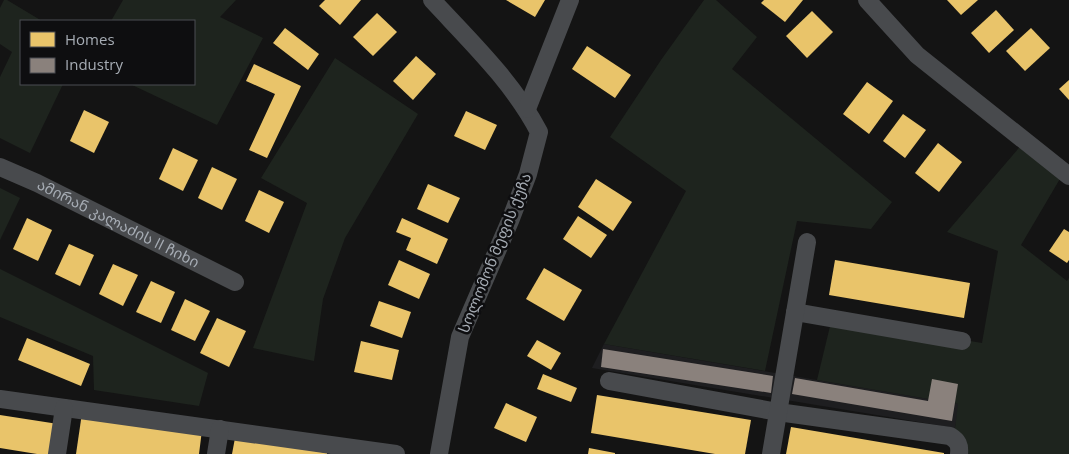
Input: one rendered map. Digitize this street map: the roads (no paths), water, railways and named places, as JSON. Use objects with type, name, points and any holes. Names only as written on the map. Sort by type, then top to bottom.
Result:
[{"type":"street","name":"სოლომონ მეფის ქუჩა","points":[[432,0],[487,59],[527,109],[539,132],[528,174],[510,222],[460,337],[439,454]]},
{"type":"street","points":[[527,109],[570,0]]},
{"type":"street","points":[[867,0],[917,55],[1069,176]]},
{"type":"street","name":"ამირან კალაძის II ჩიხი","points":[[0,166],[235,282]]},
{"type":"street","points":[[771,454],[807,242]]},
{"type":"street","points":[[795,312],[962,341]]},
{"type":"street","points":[[609,381],[778,412],[950,436],[960,446],[959,454]]},
{"type":"street","points":[[0,399],[396,454]]},
{"type":"street","points":[[58,454],[64,408]]},
{"type":"street","points":[[216,454],[220,429]]}]
